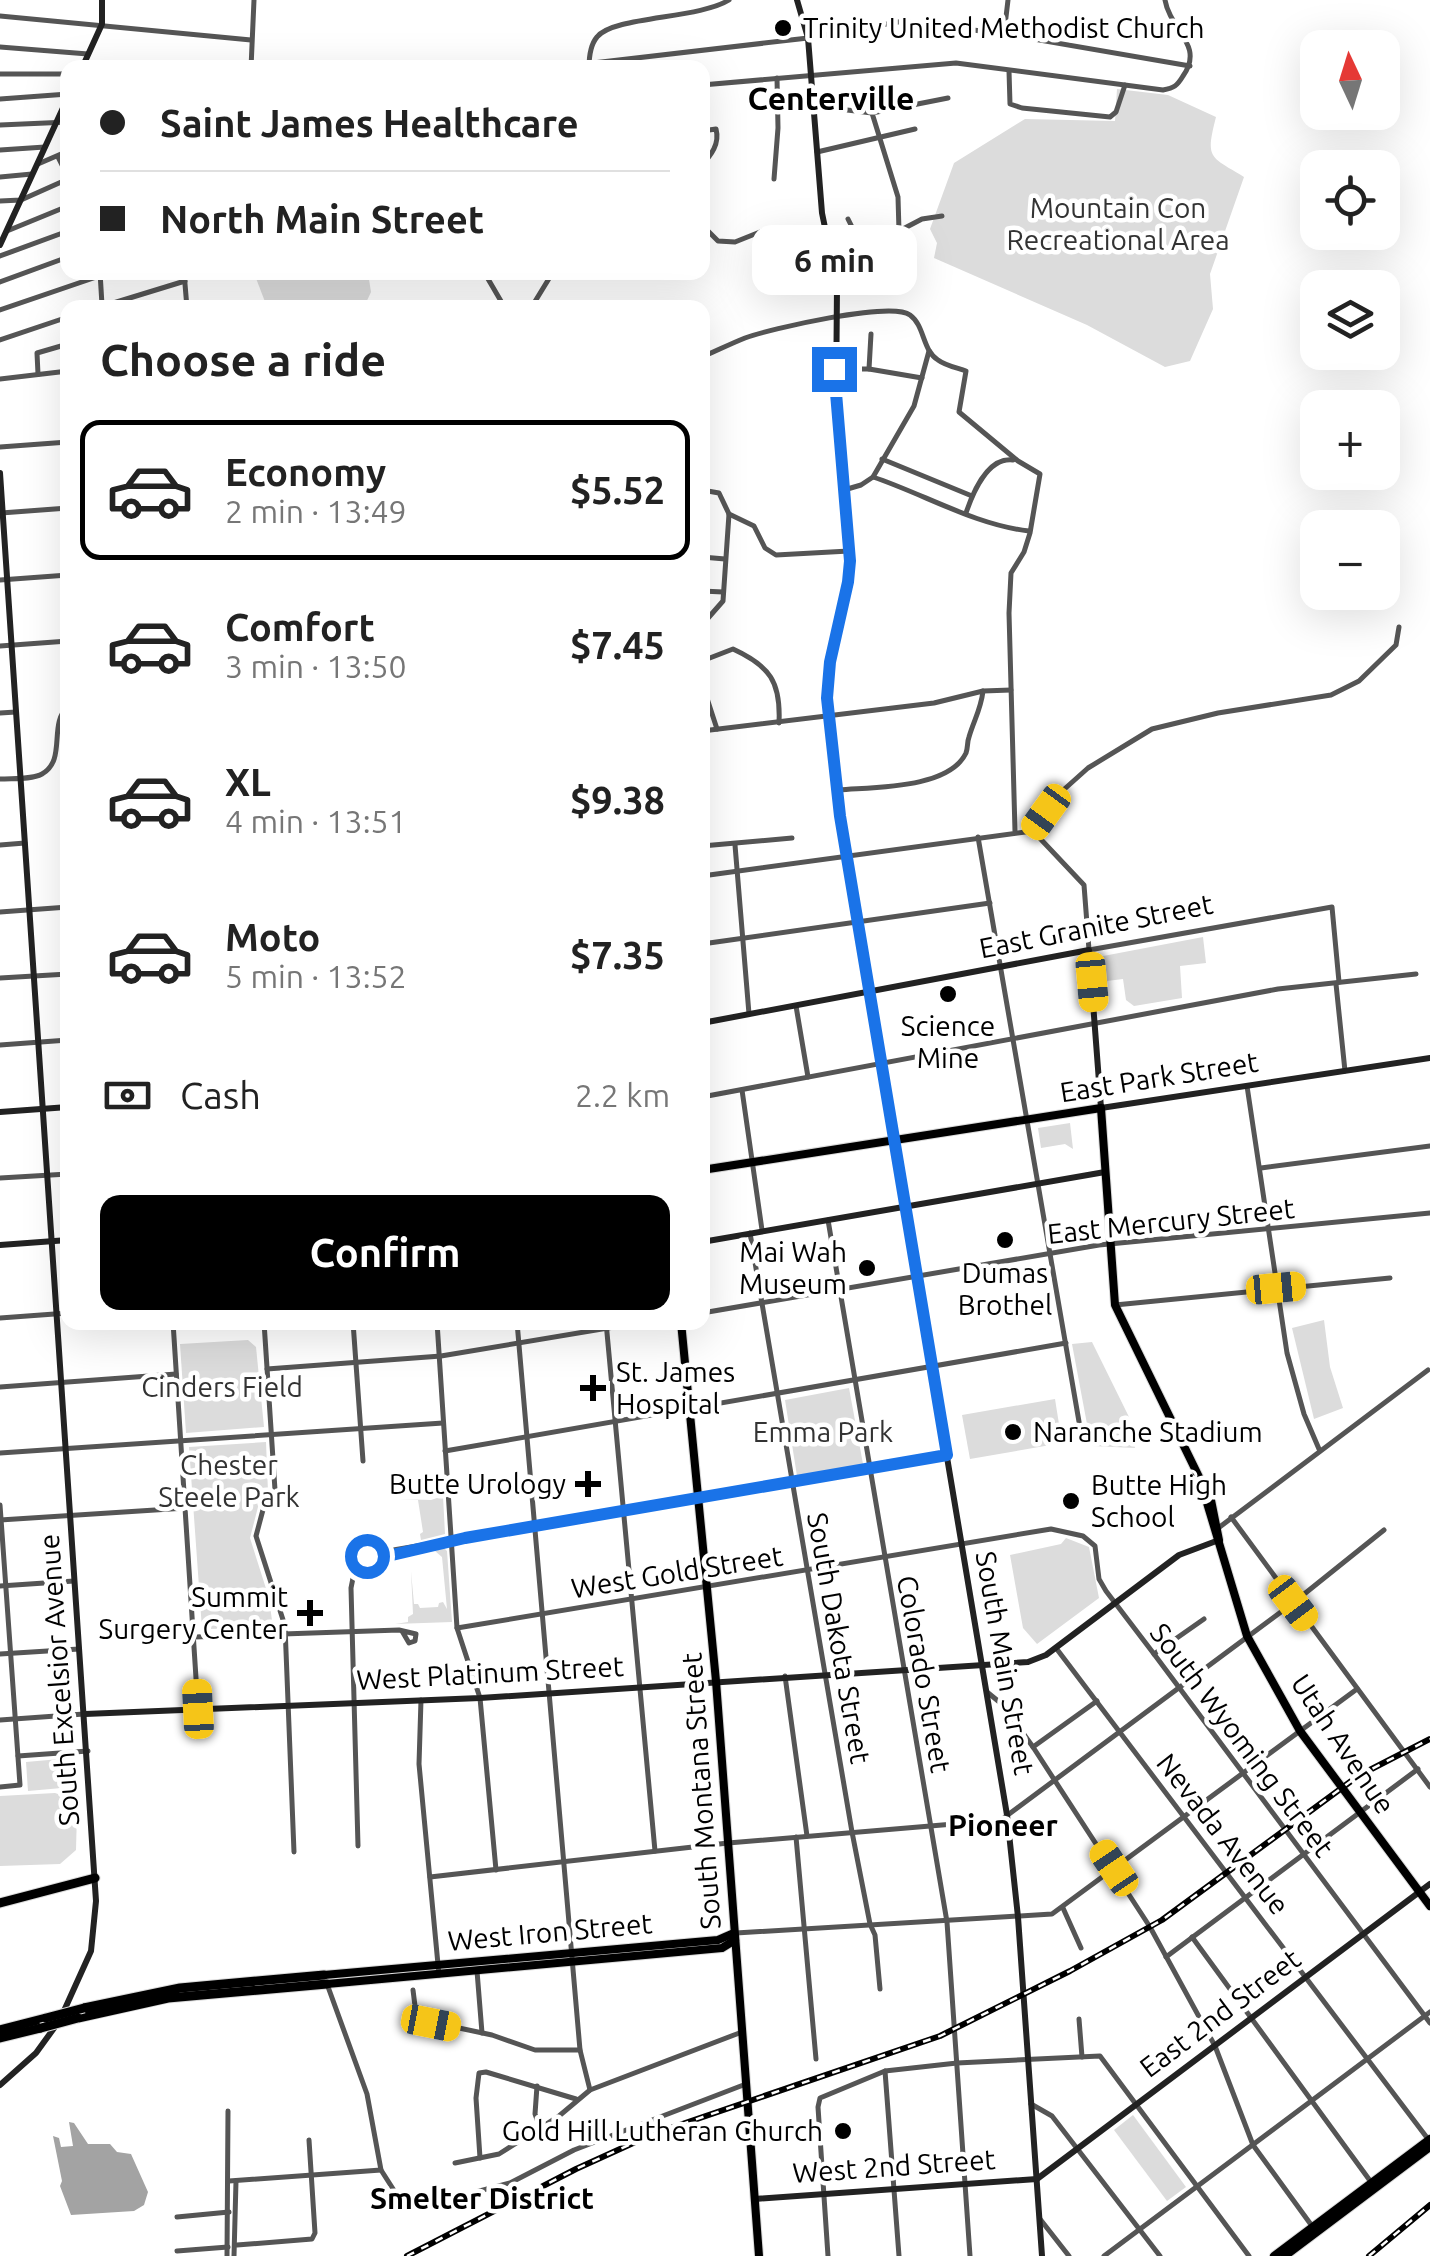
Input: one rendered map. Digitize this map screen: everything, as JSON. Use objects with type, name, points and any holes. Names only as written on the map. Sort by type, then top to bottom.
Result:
[{"type":"highway","points":[[0,1903],[95,1878]]},
{"type":"highway","points":[[0,2038],[84,2008],[180,1988],[325,1980]]},
{"type":"highway","points":[[0,2028],[78,2018],[168,1998],[325,1980]]},
{"type":"main road","name":"East Park Street","points":[[710,1169],[1102,1108]]},
{"type":"main road","points":[[1102,1108],[1115,1305],[1200,1479]]},
{"type":"main road","name":"South Montana Street","points":[[682,1330],[716,1681],[759,2256]]},
{"type":"main road","name":"Utah Avenue","points":[[1200,1479],[1210,1490],[1218,1533]]},
{"type":"main road","name":"Utah Avenue","points":[[1200,1479],[1247,1636],[1300,1731],[1430,1906]]},
{"type":"main road","name":"West Iron Street","points":[[325,1980],[438,1964],[735,1937]]},
{"type":"main road","name":"West Iron Street","points":[[325,1980],[477,1972],[722,1948],[735,1937]]},
{"type":"main road","points":[[1285,2256],[1430,2142]]},
{"type":"main road","points":[[1274,2256],[1315,2230]]},
{"type":"street","points":[[85,60],[102,24],[102,0]]},
{"type":"street","points":[[251,60],[254,0]]},
{"type":"street","points":[[589,60],[595,38],[608,28],[698,11],[728,0]]},
{"type":"street","name":"South Main Street","points":[[797,0],[808,38],[822,213],[833,261],[834,369],[849,551],[848,582],[830,662],[826,717],[1007,1815],[1042,2256]]},
{"type":"street","points":[[1004,34],[1008,0]]},
{"type":"street","points":[[710,84],[956,63],[1163,90],[1176,86],[1190,66],[1189,42],[1167,12],[1164,0]]},
{"type":"street","points":[[0,16],[251,40]]},
{"type":"street","points":[[629,60],[808,38],[904,21],[1190,66]]},
{"type":"street","points":[[0,46],[88,54]]},
{"type":"street","points":[[1009,71],[1010,104],[1022,108],[1110,117],[1116,112],[1126,86]]},
{"type":"street","points":[[0,74],[60,74]]},
{"type":"street","points":[[774,179],[776,78]]},
{"type":"street","points":[[0,99],[60,96]]},
{"type":"street","points":[[814,106],[872,113],[948,98]]},
{"type":"street","points":[[872,113],[898,197],[899,231]]},
{"type":"street","points":[[0,246],[60,114]]},
{"type":"street","points":[[0,124],[60,123]]},
{"type":"street","points":[[710,130],[716,129],[718,137],[710,155]]},
{"type":"street","points":[[817,152],[916,129]]},
{"type":"street","points":[[0,150],[46,147]]},
{"type":"street","points":[[38,164],[58,156],[60,160]]},
{"type":"street","points":[[0,177],[34,174]]},
{"type":"street","points":[[0,201],[21,200],[60,182]]},
{"type":"street","points":[[6,231],[60,209]]},
{"type":"street","points":[[833,261],[860,241],[899,231],[922,218],[942,216]]},
{"type":"street","points":[[848,219],[860,241]]},
{"type":"street","points":[[710,232],[718,241],[734,242],[765,230],[779,232],[806,247],[828,244]]},
{"type":"street","points":[[0,256],[60,234]]},
{"type":"street","points":[[0,282],[60,260]]},
{"type":"street","points":[[0,310],[83,280]]},
{"type":"street","points":[[124,300],[185,281],[186,300]]},
{"type":"street","points":[[710,354],[746,338],[799,322],[894,310],[910,314],[937,360],[966,372],[958,412],[1040,474],[1024,552],[1011,572],[1008,614],[1015,832]]},
{"type":"street","points":[[0,340],[60,321]]},
{"type":"street","points":[[869,369],[871,334]]},
{"type":"street","points":[[38,375],[38,353],[60,346]]},
{"type":"street","points":[[844,490],[861,486],[873,477],[910,416],[929,351]]},
{"type":"street","points":[[834,369],[869,369],[922,378]]},
{"type":"street","points":[[0,379],[60,372]]},
{"type":"street","points":[[0,447],[60,443]]},
{"type":"street","points":[[882,458],[972,496]]},
{"type":"street","points":[[966,513],[972,496],[995,463],[1002,459],[1018,461]]},
{"type":"street","name":"South Excelsior Avenue","points":[[0,472],[4,580],[26,844],[95,1878],[94,1937],[74,1994],[46,2041],[0,2084]]},
{"type":"street","points":[[873,477],[994,524],[1029,530]]},
{"type":"street","points":[[710,491],[719,493],[729,514],[723,601],[710,617]]},
{"type":"street","points":[[2,513],[60,509]]},
{"type":"street","points":[[729,514],[754,526],[765,548],[776,556],[849,551]]},
{"type":"street","points":[[710,558],[725,559]]},
{"type":"street","points":[[4,580],[60,576]]},
{"type":"street","points":[[710,591],[723,592]]},
{"type":"street","points":[[1033,831],[1060,793],[1088,768],[1152,729],[1218,713],[1331,695],[1359,681],[1396,645],[1399,627]]},
{"type":"street","points":[[0,646],[60,642]]},
{"type":"street","points":[[710,658],[733,650],[755,659],[771,676],[780,696],[779,723]]},
{"type":"street","points":[[710,730],[1011,690]]},
{"type":"street","points":[[836,791],[931,780],[952,767],[966,753],[980,714],[982,691]]},
{"type":"street","points":[[710,708],[717,730]]},
{"type":"street","points":[[0,713],[16,712]]},
{"type":"street","points":[[0,779],[40,774],[51,763],[60,713]]},
{"type":"street","points":[[710,875],[1033,831],[1084,884],[1102,1108]]},
{"type":"street","points":[[978,837],[1082,1438]]},
{"type":"street","points":[[710,846],[792,838]]},
{"type":"street","points":[[0,845],[26,844]]},
{"type":"street","points":[[735,844],[749,1014]]},
{"type":"street","points":[[710,943],[990,903]]},
{"type":"street","name":"East Granite Street","points":[[710,1021],[1332,907],[1338,982]]},
{"type":"street","points":[[0,912],[60,908]]},
{"type":"street","points":[[0,978],[60,974]]},
{"type":"street","points":[[710,1096],[1278,989],[1416,974]]},
{"type":"street","points":[[1338,982],[1345,1071]]},
{"type":"street","points":[[795,1005],[808,1078]]},
{"type":"street","points":[[0,1045],[60,1041]]},
{"type":"street","name":"East Park Street","points":[[1102,1108],[1430,1058]]},
{"type":"street","points":[[1247,1086],[1287,1354],[1304,1414],[1319,1449]]},
{"type":"street","points":[[742,1090],[762,1231]]},
{"type":"street","points":[[0,1112],[60,1107]]},
{"type":"street","points":[[1261,1168],[1430,1146]]},
{"type":"street","points":[[710,1241],[1105,1172]]},
{"type":"street","points":[[0,1178],[60,1174]]},
{"type":"street","name":"East Mercury Street","points":[[710,1312],[1110,1244],[1430,1213]]},
{"type":"street","name":"Colorado Street","points":[[828,1220],[946,1922],[970,2256]]},
{"type":"street","name":"South Dakota Street","points":[[750,1234],[852,1832],[870,1924],[876,1935],[880,1989]]},
{"type":"street","points":[[0,1245],[60,1241]]},
{"type":"street","points":[[1115,1305],[1390,1278]]},
{"type":"street","points":[[0,1318],[60,1314]]},
{"type":"street","points":[[173,1330],[198,1709]]},
{"type":"street","points":[[264,1330],[275,1490],[264,1506],[256,1536],[277,1596],[285,1634],[294,1852]]},
{"type":"street","points":[[354,1330],[363,1461]]},
{"type":"street","points":[[438,1330],[457,1628],[480,1698],[496,1870]]},
{"type":"street","points":[[518,1330],[524,1435],[580,2050],[590,2090]]},
{"type":"street","points":[[267,1370],[441,1356],[587,1330]]},
{"type":"street","points":[[606,1330],[654,1851]]},
{"type":"street","points":[[445,1451],[1066,1343]]},
{"type":"street","points":[[1218,1533],[1232,1517],[1319,1449],[1428,1370]]},
{"type":"street","points":[[0,1388],[176,1374]]},
{"type":"street","points":[[0,1453],[443,1423]]},
{"type":"street","points":[[358,1846],[352,1583],[362,1562],[465,1538],[947,1455]]},
{"type":"street","points":[[0,1505],[20,1786],[0,1787]]},
{"type":"street","points":[[0,1520],[186,1508]]},
{"type":"street","points":[[1232,1517],[1430,1787]]},
{"type":"street","name":"South Wyoming Street","points":[[1008,1536],[1052,1529],[1083,1536],[1095,1546],[1099,1578],[1114,1605],[1362,1935],[1427,2014],[1430,2023]]},
{"type":"street","points":[[430,1877],[728,1843],[1001,1820],[1293,1603],[1384,1530]]},
{"type":"street","name":"West Platinum Street","points":[[0,1720],[480,1698],[1028,1662],[1056,1648],[1180,1555],[1218,1533]]},
{"type":"street","name":"West Gold Street","points":[[457,1628],[1008,1536]]},
{"type":"street","points":[[3,1586],[74,1580]]},
{"type":"street","points":[[1154,1654],[1204,1619]]},
{"type":"street","points":[[194,1637],[402,1631]]},
{"type":"street","name":"Nevada Avenue","points":[[1056,1648],[1430,2142]]},
{"type":"street","points":[[0,1654],[80,1649]]},
{"type":"street","points":[[785,1676],[807,1836]]},
{"type":"street","points":[[1082,1948],[1062,1908],[1358,1689]]},
{"type":"street","points":[[986,1692],[1003,1704],[1114,1868],[1215,2046],[1253,2146],[1315,2230]]},
{"type":"street","points":[[421,1700],[419,1764],[439,1975]]},
{"type":"street","points":[[1033,1747],[1096,1701]]},
{"type":"street","points":[[18,1756],[88,1751]]},
{"type":"street","points":[[1166,1957],[1418,1768]]},
{"type":"street","points":[[796,1837],[816,2059]]},
{"type":"street","name":"East 2nd Street","points":[[1036,2178],[1430,1884]]},
{"type":"street","name":"West Iron Street","points":[[735,1937],[803,1928],[870,1924],[881,1927],[1052,1914],[1062,1908]]},
{"type":"street","points":[[1192,1938],[1374,2186]]},
{"type":"street","points":[[476,1961],[482,2033]]},
{"type":"street","points":[[325,1980],[367,2094],[381,2170],[402,2203],[415,2208],[510,2183],[574,2150],[746,2084]]},
{"type":"street","points":[[413,1990],[418,2019],[535,2050],[580,2050]]},
{"type":"street","points":[[1104,2256],[1427,2014]]},
{"type":"street","points":[[1079,2019],[1082,2057]]},
{"type":"street","points":[[455,2163],[500,2154],[590,2090],[742,2032]]},
{"type":"street","points":[[828,2256],[820,2098],[884,2071],[1100,2056],[1249,2256]]},
{"type":"street","points":[[884,2071],[899,2256]]},
{"type":"street","points":[[480,2158],[476,2098],[479,2073],[576,2099]]},
{"type":"street","points":[[537,2086],[535,2114],[540,2128]]},
{"type":"street","points":[[1031,2104],[1052,2116],[1160,2256]]},
{"type":"street","points":[[228,2111],[237,2245],[230,2256]]},
{"type":"street","points":[[237,2245],[307,2242],[315,2234],[309,2140]]},
{"type":"street","points":[[233,2181],[381,2170]]},
{"type":"street","name":"West 2nd Street","points":[[754,2198],[1036,2178]]},
{"type":"street","points":[[230,2256],[233,2181]]},
{"type":"street","points":[[176,2218],[229,2212]]},
{"type":"street","points":[[1040,2219],[1068,2256]]},
{"type":"street","points":[[177,2251],[228,2247]]},
{"type":"green space","name":"Mountain Con Recreational Area","points":[[1117,89],[1168,95],[1216,117],[1211,142],[1213,155],[1244,177],[1210,274],[1213,309],[1190,361],[1165,367],[1087,325],[934,258],[937,243],[930,229],[954,163],[1025,119],[1115,121]]},
{"type":"green space","points":[[257,280],[369,280],[371,292],[367,300],[264,300]]},
{"type":"green space","points":[[1203,937],[1206,963],[1180,966],[1182,998],[1134,1006],[1126,1000],[1123,979],[1099,982],[1098,957]]},
{"type":"green space","points":[[1070,1123],[1073,1149],[1065,1144],[1041,1148],[1038,1128]]},
{"type":"green space","points":[[1324,1320],[1330,1367],[1343,1408],[1314,1419],[1292,1328]]},
{"type":"green space","name":"Cinders Field","points":[[248,1340],[256,1347],[264,1427],[186,1433],[180,1344]]},
{"type":"green space","points":[[1092,1342],[1129,1417],[1135,1448],[1092,1446],[1095,1432],[1087,1424],[1072,1344]]},
{"type":"green space","name":"Emma Park","points":[[849,1388],[863,1464],[797,1476],[785,1400]]},
{"type":"green space","name":"Naranche Stadium","points":[[1055,1399],[1062,1443],[970,1459],[962,1415]]},
{"type":"green space","name":"Chester Steele Park","points":[[266,1442],[268,1492],[259,1503],[250,1538],[269,1598],[273,1628],[202,1629],[189,1447]]},
{"type":"green space","points":[[443,1496],[445,1534],[421,1540],[418,1500],[398,1499],[431,1500]]},
{"type":"green space","points":[[1066,1538],[1089,1547],[1099,1598],[1037,1644],[1023,1628],[1010,1555],[1061,1544]]},
{"type":"green space","points":[[444,1548],[452,1622],[395,1624],[408,1622],[413,1614],[411,1571],[414,1604],[420,1608],[438,1607],[443,1602],[447,1609],[442,1557],[435,1551]]},
{"type":"green space","points":[[71,1758],[73,1787],[28,1791],[26,1762]]},
{"type":"green space","points":[[0,1796],[64,1796],[77,1812],[76,1850],[60,1864],[0,1866]]},
{"type":"green space","points":[[1133,2115],[1186,2187],[1167,2201],[1114,2130]]},
{"type":"shaded area","points":[[69,2122],[74,2123],[88,2144],[110,2144],[117,2152],[131,2154],[148,2192],[144,2205],[134,2211],[71,2215],[60,2186],[53,2136],[59,2138],[61,2147],[73,2146]]},
{"type":"railway","points":[[407,2256],[653,2134],[940,2036],[1070,1971],[1162,1920],[1358,1776],[1430,1739]]},
{"type":"railway","points":[[1369,2256],[1430,2205]]},
{"type":"place","name":"Trinity United Methodist Church","points":[[783,28]]},
{"type":"place","name":"Science Mine","points":[[948,994]]},
{"type":"place","name":"Dumas Brothel","points":[[1005,1240]]},
{"type":"place","name":"Mai Wah Museum","points":[[867,1268]]},
{"type":"place","name":"St. James Hospital","points":[[593,1388]]},
{"type":"place","name":"Naranche Stadium","points":[[1013,1432]]},
{"type":"place","name":"Butte Urology","points":[[588,1484]]},
{"type":"place","name":"Butte High School","points":[[1071,1501]]},
{"type":"place","name":"Summit Surgery Center","points":[[310,1613]]},
{"type":"place","name":"Gold Hill Lutheran Church","points":[[843,2131]]},
{"type":"district","name":"Centerville","points":[[831,99]]},
{"type":"district","name":"Pioneer","points":[[1003,1826]]},
{"type":"district","name":"Smelter District","points":[[482,2199]]},
{"type":"route","points":[[367,1556],[362,1562],[465,1538],[947,1455],[826,717],[830,662],[850,567],[834,369]]}]
